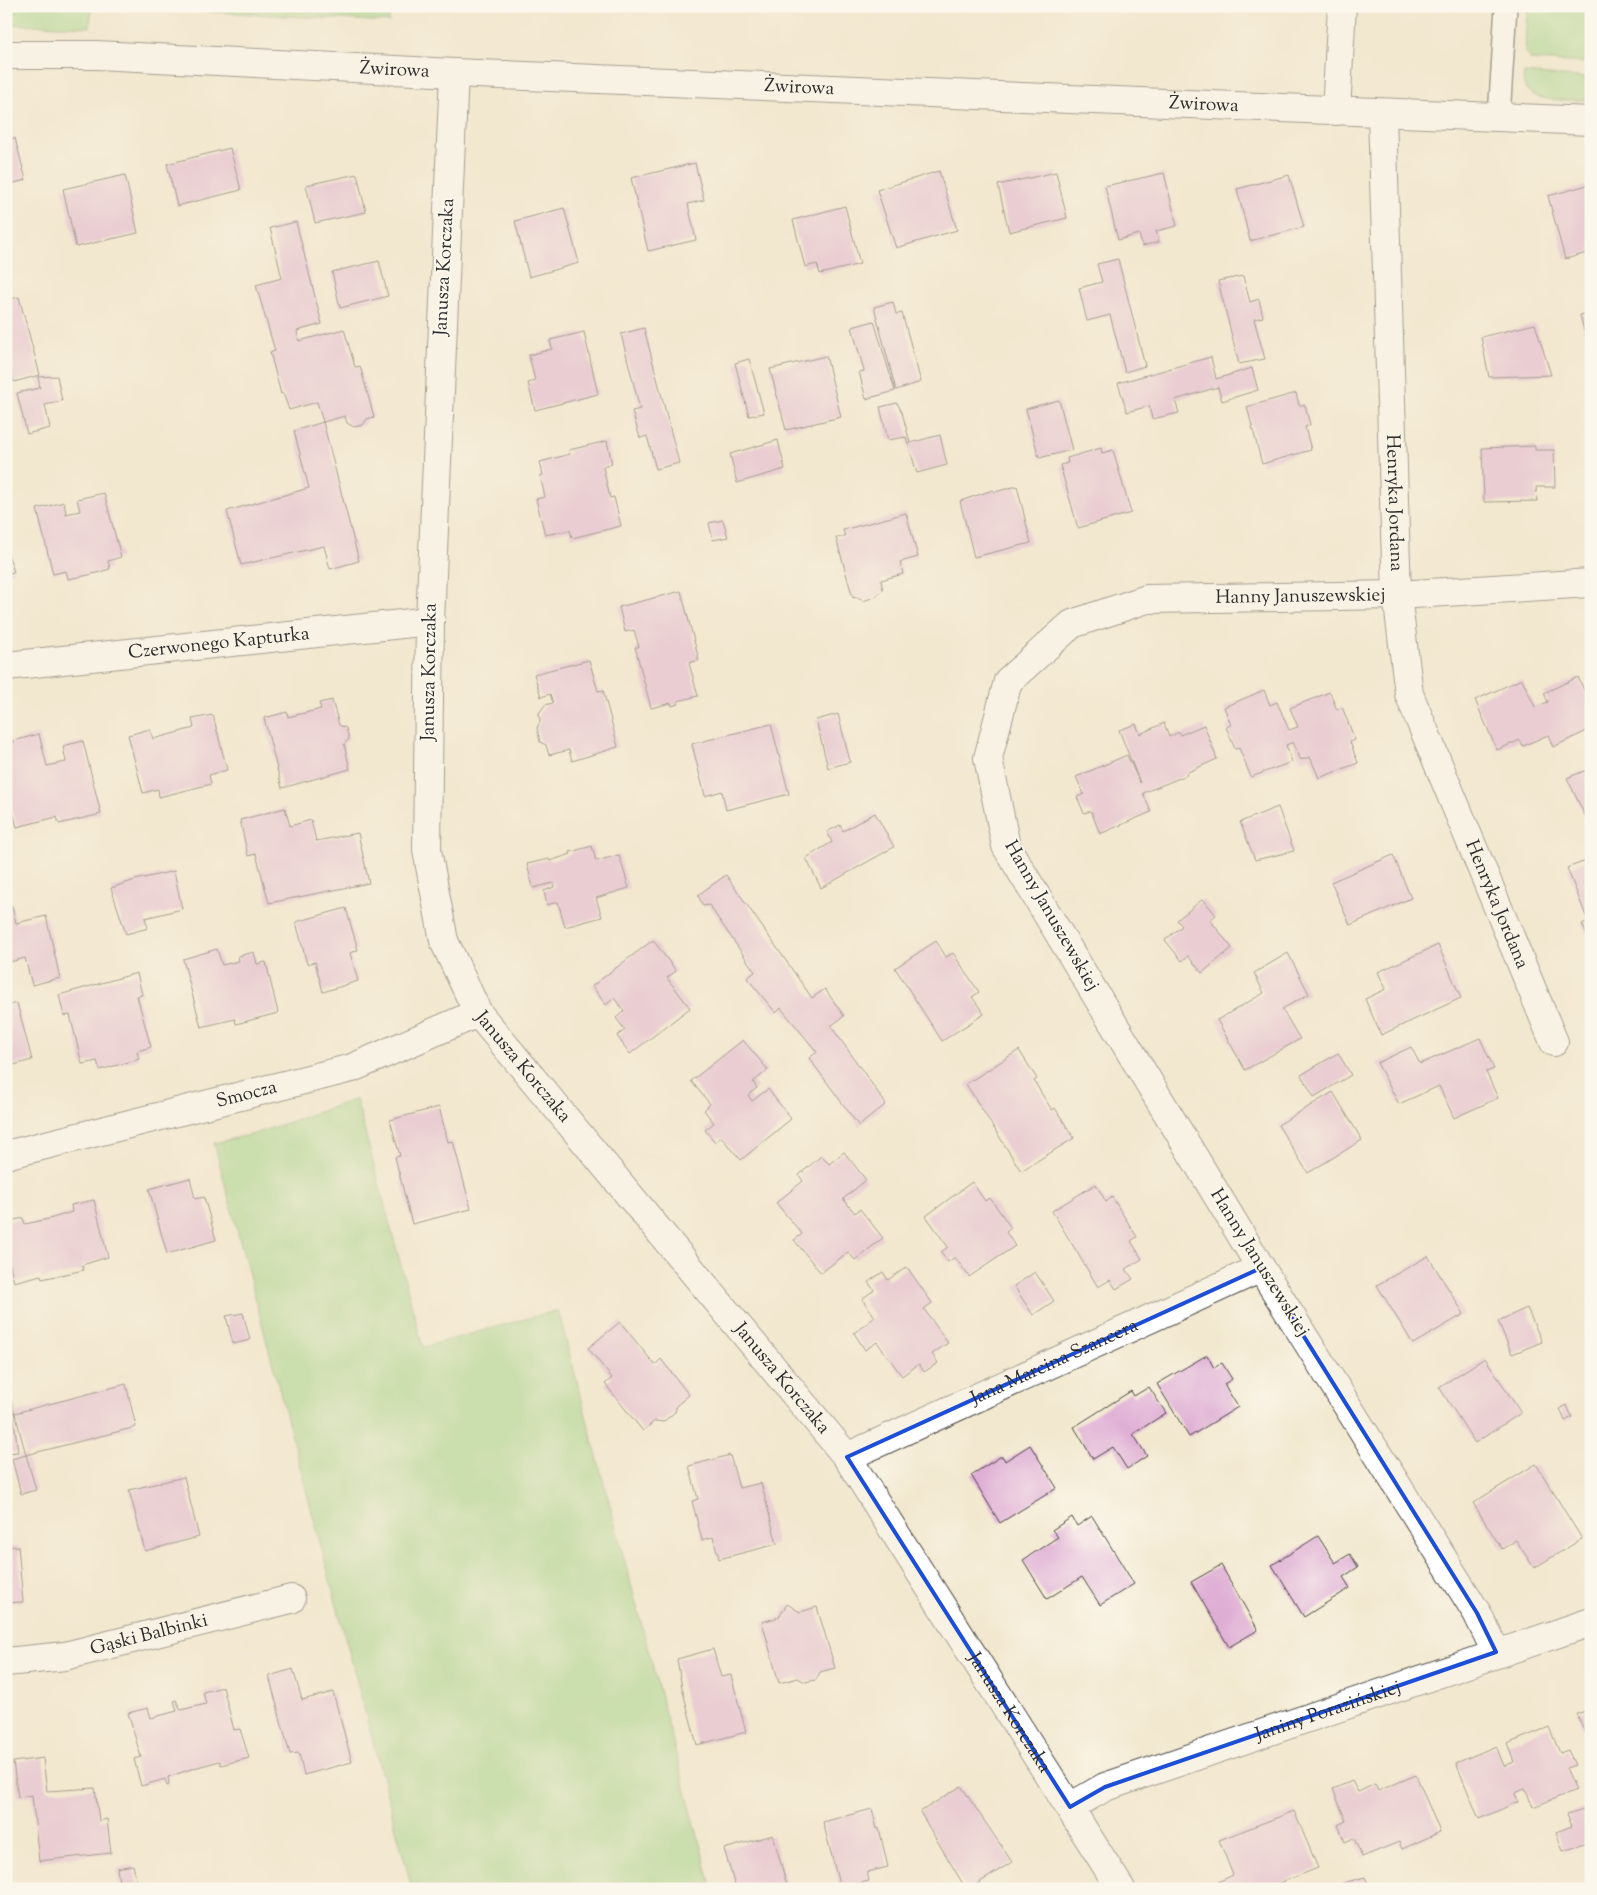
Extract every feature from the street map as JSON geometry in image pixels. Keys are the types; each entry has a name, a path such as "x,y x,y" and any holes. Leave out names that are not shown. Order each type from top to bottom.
{"street":[{"path":"1336,111 1342,6"},
{"name":"Żwirowa","path":"6,54 96,55 454,73 1591,121"},
{"name":"Janusza Korczaka","path":"454,73 430,621 428,850 444,941 478,1013 847,1457 1121,1889"},
{"name":"Henryka Jordana","path":"1382,113 1397,595 1409,694 1554,1042"},
{"name":"Hanny Januszewskiej","path":"1496,1652 1477,1613 1261,1268 1006,846 988,758 1008,681 1072,624 1147,599 1397,595 1591,583"},
{"name":"Czerwonego Kapturka","path":"6,666 430,621"},
{"name":"Smocza","path":"6,1155 352,1068 478,1013"},
{"name":"Jana Marcina Szancera","path":"847,1457 1261,1268"},
{"name":"Gąski Balbinki","path":"6,1662 65,1656 291,1599"},
{"name":"Janiny Porazińskiej","path":"1070,1806 1105,1787 1496,1652 1591,1622"}],"lane":[{"path":"1499,117 1506,6"}],"highlighted area":[{"path":"1261,1268 1477,1613 1496,1652 1105,1787 1070,1807 847,1457"}],"green space":[{"path":"6,6 92,6 90,27 6,24"},
{"path":"110,6 390,6 389,22"},
{"path":"1527,6 1591,6 1591,63 1531,60 1525,52"},
{"path":"1524,73 1591,78 1591,100 1558,100 1536,96 1528,91 1524,84"},
{"path":"356,1099 423,1347 558,1310 712,1889 412,1889 214,1143 254,1134"}],"building":[{"path":"15,138 26,180 6,185 6,140"},
{"path":"230,148 241,190 177,206 167,164"},
{"path":"695,163 704,200 688,204 696,240 648,251 631,178"},
{"path":"939,171 957,230 896,248 877,190"},
{"path":"1056,172 1067,218 1009,232 998,185"},
{"path":"1164,173 1177,226 1156,231 1159,242 1142,246 1139,234 1118,240 1105,186"},
{"path":"357,174 366,212 315,223 306,185"},
{"path":"125,175 138,233 76,247 63,189"},
{"path":"1289,175 1304,227 1250,241 1237,189"},
{"path":"1591,184 1591,252 1565,259 1548,196"},
{"path":"845,206 860,264 820,274 817,264 805,267 793,220"},
{"path":"564,208 579,263 529,277 515,221"},
{"path":"296,222 322,324 297,331 299,341 344,329 355,367 360,366 374,417 367,419 363,425 354,427 347,423 345,416 323,422 317,402 289,410 283,393 281,394 270,352 275,351 256,285 282,278 270,228"},
{"path":"1118,259 1145,366 1125,372 1110,315 1087,321 1079,288 1102,282 1097,264"},
{"path":"379,261 388,296 340,308 332,272"},
{"path":"1243,276 1250,302 1259,299 1263,317 1254,319 1265,359 1239,364 1218,281"},
{"path":"19,297 40,375 14,382 6,353 6,300"},
{"path":"893,302 896,314 902,313 921,382 896,390 874,307"},
{"path":"1591,312 1591,353 1590,353 1580,315"},
{"path":"874,321 895,391 866,399 859,372 864,371 852,327"},
{"path":"1535,324 1551,375 1489,377 1481,337"},
{"path":"644,328 679,463 656,469 647,436 640,438 632,411 640,409 621,334"},
{"path":"584,332 598,394 535,410 528,383 535,381 529,355 552,349 550,340"},
{"path":"826,356 841,417 786,430 770,369"},
{"path":"1211,357 1216,379 1252,368 1258,390 1222,401 1218,387 1175,400 1179,413 1152,419 1149,406 1127,412 1118,383"},
{"path":"749,359 764,413 749,416 735,363"},
{"path":"57,376 62,401 45,405 50,428 27,434 17,393 40,388 38,377"},
{"path":"1296,393 1299,405 1305,405 1310,425 1305,427 1311,450 1262,464 1247,407"},
{"path":"1059,400 1072,450 1039,458 1026,409"},
{"path":"897,403 902,412 910,443 940,435 947,465 917,473 906,437 888,440 880,407"},
{"path":"323,422 359,561 330,569 324,546 241,565 227,511 309,488 294,431"},
{"path":"778,440 785,469 737,483 730,454"},
{"path":"607,441 612,464 603,467 610,498 614,497 621,526 572,538 570,530 545,535 536,499 545,497 540,476 543,475 540,462 570,454 569,450"},
{"path":"1535,446 1535,450 1554,450 1555,487 1536,487 1537,501 1484,502 1482,448"},
{"path":"1101,448 1102,453 1113,450 1131,513 1078,528 1060,465 1068,463 1067,458"},
{"path":"1017,486 1031,543 974,557 960,501 993,490 995,492"},
{"path":"104,493 121,557 108,561 110,569 89,575 68,579 66,571 53,574 37,509 64,502 66,514 80,511 77,499"},
{"path":"906,513 918,557 900,562 903,574 881,580 883,590 875,597 863,601 856,597 853,598 836,538 845,536 843,530"},
{"path":"723,520 728,537 713,540 709,523"},
{"path":"6,548 14,572 6,574"},
{"path":"681,591 699,660 689,663 698,696 678,701 678,704 672,706 671,703 651,708 635,647 639,647 634,630 625,632 619,607"},
{"path":"589,660 598,691 603,690 618,747 572,761 569,750 549,755 546,745 540,742 537,728 540,722 539,713 545,705 553,703 550,694 541,697 534,674"},
{"path":"1578,677 1590,703 1586,704 1591,715 1591,729 1553,747 1548,735 1523,746 1520,740 1497,750 1475,700 1522,679 1535,707 1548,702 1544,693"},
{"path":"1264,690 1270,705 1277,702 1289,730 1298,727 1290,708 1330,692 1337,710 1342,707 1355,740 1350,742 1358,763 1319,778 1310,757 1301,760 1293,742 1286,745 1292,762 1251,777 1239,748 1235,749 1226,727 1231,725 1224,707"},
{"path":"332,700 339,725 346,728 349,739 344,744 350,769 282,788 264,718 287,712 288,717 321,709 319,703"},
{"path":"838,714 850,762 828,768 816,720"},
{"path":"213,715 227,770 209,775 211,784 159,797 158,789 143,793 128,735 150,729 153,739 194,728 192,719"},
{"path":"1164,723 1169,737 1179,732 1180,735 1204,725 1217,759 1186,773 1187,775 1143,793 1151,812 1100,834 1091,811 1084,813 1077,797 1084,794 1076,777 1127,755 1140,783 1119,730 1136,724 1140,734"},
{"path":"771,724 789,794 726,810 722,791 705,796 692,744"},
{"path":"39,734 47,766 66,762 63,746 83,741 101,814 59,824 57,817 17,827 6,788 6,743"},
{"path":"1591,768 1591,821 1588,822 1567,778"},
{"path":"1278,807 1294,851 1255,860 1240,822"},
{"path":"285,808 290,826 311,820 316,841 358,833 369,883 269,903 256,854 248,856 240,820"},
{"path":"875,813 894,847 821,888 806,858 832,842 827,832 840,825 843,831"},
{"path":"592,846 596,861 619,855 629,888 596,898 602,917 565,927 558,902 547,905 544,891 554,887 553,883 533,888 527,864 549,859 550,861 571,854 570,852"},
{"path":"1393,855 1411,898 1350,925 1331,882"},
{"path":"1591,859 1591,939 1589,940 1582,924 1588,921 1567,868"},
{"path":"174,871 182,909 145,918 148,928 126,934 111,888"},
{"path":"726,875 812,998 825,989 844,1016 831,1026 886,1104 859,1126 809,1058 817,1052 781,1008 776,1013 747,978 755,972 709,905 703,906 698,895"},
{"path":"1203,899 1216,915 1210,920 1232,948 1202,973 1188,956 1182,961 1165,940 1182,926 1177,920"},
{"path":"12,906 16,923 46,916 60,978 32,985 25,958 6,963 6,908"},
{"path":"346,908 358,950 350,953 358,981 323,992 315,962 307,964 296,922"},
{"path":"653,940 676,971 667,978 690,1008 630,1054 617,1036 625,1030 616,1018 624,1011 614,998 606,1005 592,986"},
{"path":"936,941 946,957 953,953 979,992 972,997 984,1014 942,1041 895,968"},
{"path":"1438,945 1461,998 1381,1035 1365,999 1386,989 1378,972"},
{"path":"217,949 222,965 239,961 238,956 254,952 257,964 266,962 278,1013 236,1024 235,1019 201,1027 183,959"},
{"path":"1288,953 1309,994 1282,1009 1300,1039 1245,1070 1217,1020 1264,993 1254,973"},
{"path":"137,973 142,995 137,996 151,1047 137,1051 139,1059 100,1070 97,1061 82,1064 70,1015 64,1016 59,995"},
{"path":"17,1003 32,1060 6,1067 6,1006"},
{"path":"1480,1038 1494,1069 1486,1072 1498,1098 1454,1118 1439,1086 1399,1104 1377,1063 1411,1047 1420,1064"},
{"path":"743,1040 768,1070 753,1082 757,1088 748,1095 752,1101 768,1089 791,1119 741,1160 721,1137 715,1142 705,1130 714,1123 704,1110 710,1104 691,1081"},
{"path":"1019,1050 1037,1079 1034,1081 1043,1096 1052,1110 1055,1108 1074,1138 1021,1171 966,1084"},
{"path":"1338,1053 1351,1075 1314,1097 1301,1075"},
{"path":"1333,1092 1362,1140 1308,1173 1278,1125"},
{"path":"439,1107 448,1142 453,1141 471,1209 412,1224 395,1157 400,1156 390,1120"},
{"path":"844,1152 866,1180 843,1199 855,1213 860,1209 883,1238 855,1260 848,1252 821,1273 794,1240 802,1234 776,1203 803,1181 799,1175 821,1156 829,1164"},
{"path":"190,1178 195,1199 204,1197 216,1240 167,1254 149,1189"},
{"path":"972,1182 985,1201 990,1198 1011,1228 1006,1232 1015,1246 969,1277 955,1257 948,1262 941,1252 948,1247 926,1216"},
{"path":"1096,1184 1106,1202 1112,1197 1137,1237 1131,1241 1142,1259 1126,1269 1133,1279 1116,1289 1110,1280 1098,1287 1052,1211"},
{"path":"94,1200 108,1257 82,1265 84,1270 42,1279 41,1275 14,1282 6,1248 6,1222 23,1218 25,1224 49,1219 72,1212 71,1205"},
{"path":"1428,1256 1464,1314 1413,1344 1377,1285"},
{"path":"907,1267 932,1303 924,1309 948,1343 932,1354 938,1363 924,1372 919,1364 902,1376 877,1342 865,1350 854,1333 875,1317 862,1299 874,1290 868,1282 883,1272 888,1280"},
{"path":"1035,1272 1054,1301 1033,1315 1014,1286"},
{"path":"1527,1308 1542,1342 1512,1354 1498,1321"},
{"path":"243,1313 250,1340 233,1344 226,1316"},
{"path":"620,1322 655,1365 661,1359 689,1395 677,1405 675,1412 663,1422 655,1421 643,1431 605,1384 612,1378 588,1348"},
{"path":"1207,1355 1214,1368 1222,1363 1232,1379 1224,1384 1238,1407 1189,1437 1157,1384"},
{"path":"1485,1358 1521,1413 1475,1443 1439,1387"},
{"path":"6,1382 15,1413 13,1413 18,1452 6,1453"},
{"path":"126,1384 136,1427 26,1455 15,1413"},
{"path":"1149,1387 1166,1413 1133,1434 1147,1456 1127,1469 1113,1447 1093,1459 1074,1427 1131,1391 1134,1396"},
{"path":"1567,1405 1572,1417 1565,1421 1560,1409"},
{"path":"1030,1445 1057,1488 1000,1523 971,1475 1000,1457 1003,1457 1005,1461"},
{"path":"26,1455 36,1490 21,1494 12,1459"},
{"path":"730,1455 739,1488 761,1483 777,1544 719,1559 713,1537 702,1540 692,1501 698,1499 689,1466"},
{"path":"1536,1464 1582,1539 1534,1568 1516,1540 1502,1549 1473,1503"},
{"path":"184,1477 199,1537 145,1551 129,1490"},
{"path":"1092,1516 1134,1584 1100,1605 1082,1577 1047,1599 1023,1560 1058,1537 1052,1530 1072,1517 1077,1526"},
{"path":"1318,1536 1335,1563 1350,1554 1358,1567 1343,1577 1350,1588 1304,1617 1272,1565"},
{"path":"18,1546 23,1602 6,1603 6,1547"},
{"path":"1221,1565 1258,1630 1229,1647 1191,1582"},
{"path":"787,1604 800,1612 817,1607 835,1668 820,1672 816,1680 805,1682 798,1678 779,1683 762,1622 779,1617"},
{"path":"713,1649 721,1677 731,1675 746,1732 697,1745 682,1688 677,1659"},
{"path":"293,1669 302,1700 333,1692 352,1762 304,1775 299,1753 290,1754 269,1676"},
{"path":"223,1687 234,1730 240,1729 249,1758 221,1765 220,1761 194,1768 168,1777 169,1785 167,1786 165,1779 141,1786 134,1759 141,1757 128,1713 148,1708 151,1718 177,1711 174,1701 176,1700 181,1710 206,1704 203,1692"},
{"path":"1591,1709 1591,1746 1577,1714"},
{"path":"1549,1727 1560,1753 1568,1750 1575,1765 1566,1768 1576,1790 1533,1807 1525,1789 1515,1793 1518,1802 1479,1819 1456,1763 1496,1746 1504,1766 1514,1762 1507,1744"},
{"path":"43,1758 47,1791 95,1788 99,1821 107,1819 111,1853 39,1861 32,1795 18,1797 13,1762"},
{"path":"1416,1775 1440,1832 1402,1849 1399,1842 1362,1857 1354,1838 1345,1842 1338,1825 1346,1821 1333,1789 1352,1781 1358,1792 1375,1784 1378,1791"},
{"path":"961,1786 1012,1862 969,1889 966,1889 920,1812"},
{"path":"1591,1792 1591,1842 1563,1851 1556,1832 1572,1826 1567,1814 1590,1807 1585,1793"},
{"path":"872,1809 877,1829 879,1828 888,1867 867,1872 869,1881 840,1888 823,1822"},
{"path":"1294,1811 1318,1868 1265,1889 1211,1889 1209,1886 1233,1875 1219,1840"},
{"path":"773,1835 787,1886 782,1887 783,1889 736,1889 724,1849"},
{"path":"133,1865 138,1889 120,1889 117,1868"},
{"path":"1365,1877 1370,1889 1330,1889 1347,1882"}]}
